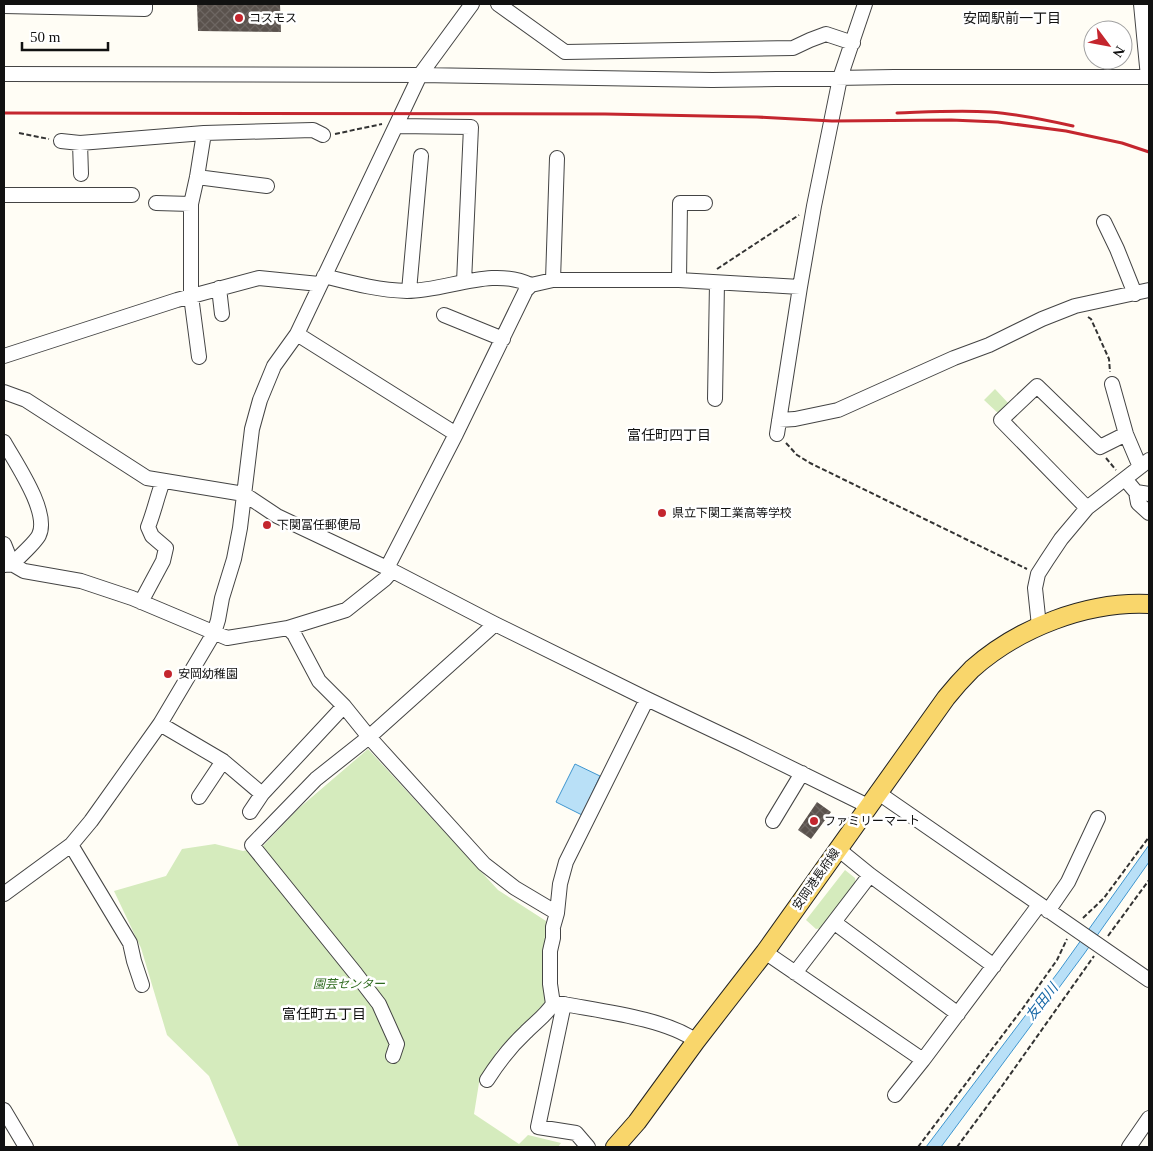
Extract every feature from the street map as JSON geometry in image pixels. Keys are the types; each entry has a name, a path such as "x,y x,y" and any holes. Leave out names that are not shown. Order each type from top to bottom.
{"main road":[{"name":"安岡港長府線","path":"615,1147 637,1122 696,1041 765,952 872,799 946,698 972,669 1006,644 1039,626 1091,609 1140,603 1149,604"}],"street":[{"path":"4,6 145,10 145,4"},
{"path":"4,894 71,845 114,790 160,724 214,633 234,559 252,429 260,400 274,366 297,334 420,75 472,4"},
{"path":"498,4 565,52 793,48 826,34 853,42"},
{"path":"778,427 814,206 840,78 865,4"},
{"path":"4,74 420,75 712,80 1149,76 1141,4"},
{"path":"397,126 471,127 464,282"},
{"path":"61,141 80,143 204,133 313,130 323,135"},
{"path":"199,357 191,296 191,204 204,133"},
{"path":"80,143 81,174"},
{"path":"409,291 421,156"},
{"path":"553,280 560,195 557,158"},
{"path":"197,177 267,186"},
{"path":"4,195 85,200 125,198"},
{"path":"156,203 191,204"},
{"path":"679,280 680,203 705,203"},
{"path":"1104,222 1135,294"},
{"path":"4,356 191,296 259,278 322,280 373,289 409,291 490,277 519,280 531,285"},
{"path":"8,564 24,571 81,581 141,602 227,638 288,628 346,610 385,579 526,290 531,285 553,280 679,280 717,284 800,287"},
{"path":"715,399 717,284"},
{"path":"219,288 222,314"},
{"path":"778,427 796,419 838,410 1075,306 1149,290"},
{"path":"444,315 503,339"},
{"path":"297,334 456,434"},
{"path":"1039,626 1035,588 1038,574 1061,539 1087,508 1145,463 1126,434 1112,384"},
{"path":"1087,508 1001,420 1037,386 1100,447 1126,434"},
{"path":"4,392 26,400 147,478 244,494 277,516 390,569 495,624 647,699 802,773 872,799 1044,908 1149,980"},
{"path":"4,442 36,501 41,521 39,535 8,564"},
{"path":"1124,479 1142,493 1138,503 1149,513"},
{"path":"141,602 163,561 166,548 152,536 148,527 154,512 154,505 164,481"},
{"path":"4,544 8,564"},
{"path":"393,1056 396,1044 379,1004 252,846 316,779 369,737 495,624"},
{"path":"288,628 294,634 319,681 344,706 369,737 484,864 515,888 557,912"},
{"path":"588,1147 576,1133 538,1128 559,1004 550,984 550,951 553,927 557,912 560,884 566,862 647,699"},
{"path":"250,812 262,794 344,706"},
{"path":"160,724 223,761 262,794"},
{"path":"199,797 223,761"},
{"path":"773,821 802,773"},
{"path":"895,1095 994,966 1068,882 1098,818"},
{"path":"71,845 130,943 142,985"},
{"path":"838,849 870,875 994,966"},
{"path":"795,973 870,875"},
{"path":"835,923 958,1014"},
{"path":"765,952 923,1060"},
{"path":"487,1080 499,1060 523,1035 559,1004 652,1022 690,1036 696,1041"},
{"path":"4,1110 26,1147"},
{"path":"1129,1147 1149,1118"}],"path":[{"path":"323,135 350,132 382,124 397,126"},
{"path":"19,133 61,141"},
{"path":"696,282 814,206"},
{"path":"1075,306 1091,319 1109,359 1112,384"},
{"path":"778,427 797,455 810,463 1038,574"},
{"path":"1100,447 1100,452 1124,479"},
{"path":"918,1147 1057,960 1072,928 1104,898 1149,837"},
{"path":"957,1147 1008,1079 1149,880"}],"green space":[{"path":"995,389 1010,405 1000,415 984,400"},
{"name":"園芸センター","path":"368,749 498,890 546,921 545,1003 497,1051 479,1083 474,1114 519,1144 528,1135 561,1143 558,1147 239,1147 209,1076 167,1035 141,948 114,891 166,876 182,849 215,844 243,851 263,846 298,809"},
{"path":"845,870 855,878 856,885 822,928 816,929 806,920"}],"water":[{"path":"575,764 600,776 582,815 556,802"},
{"name":"友田川","path":"1149,845 1149,862 1084,954 941,1147 926,1147 1059,971"}],"building":[{"name":"コスモス","path":"197,4 280,4 281,32 198,31"},
{"name":"ファミリーマート","path":"817,802 831,812 811,839 798,830"}],"railway":[{"path":"897,113 990,112 1042,119 1073,126"},
{"path":"4,113 605,114 757,117 832,121 951,120 998,122 1066,131 1122,143 1149,152"}],"place":[{"name":"コスモス","path":"239,18"},
{"name":"県立下関工業高等学校","path":"662,513"},
{"name":"下関冨任郵便局","path":"267,525"},
{"name":"安岡幼稚園","path":"168,674"},
{"name":"ファミリーマート","path":"814,821"}],"district":[{"name":"安岡駅前一丁目","path":"1012,18"},
{"name":"富任町四丁目","path":"669,435"},
{"name":"富任町五丁目","path":"324,1014"}]}
